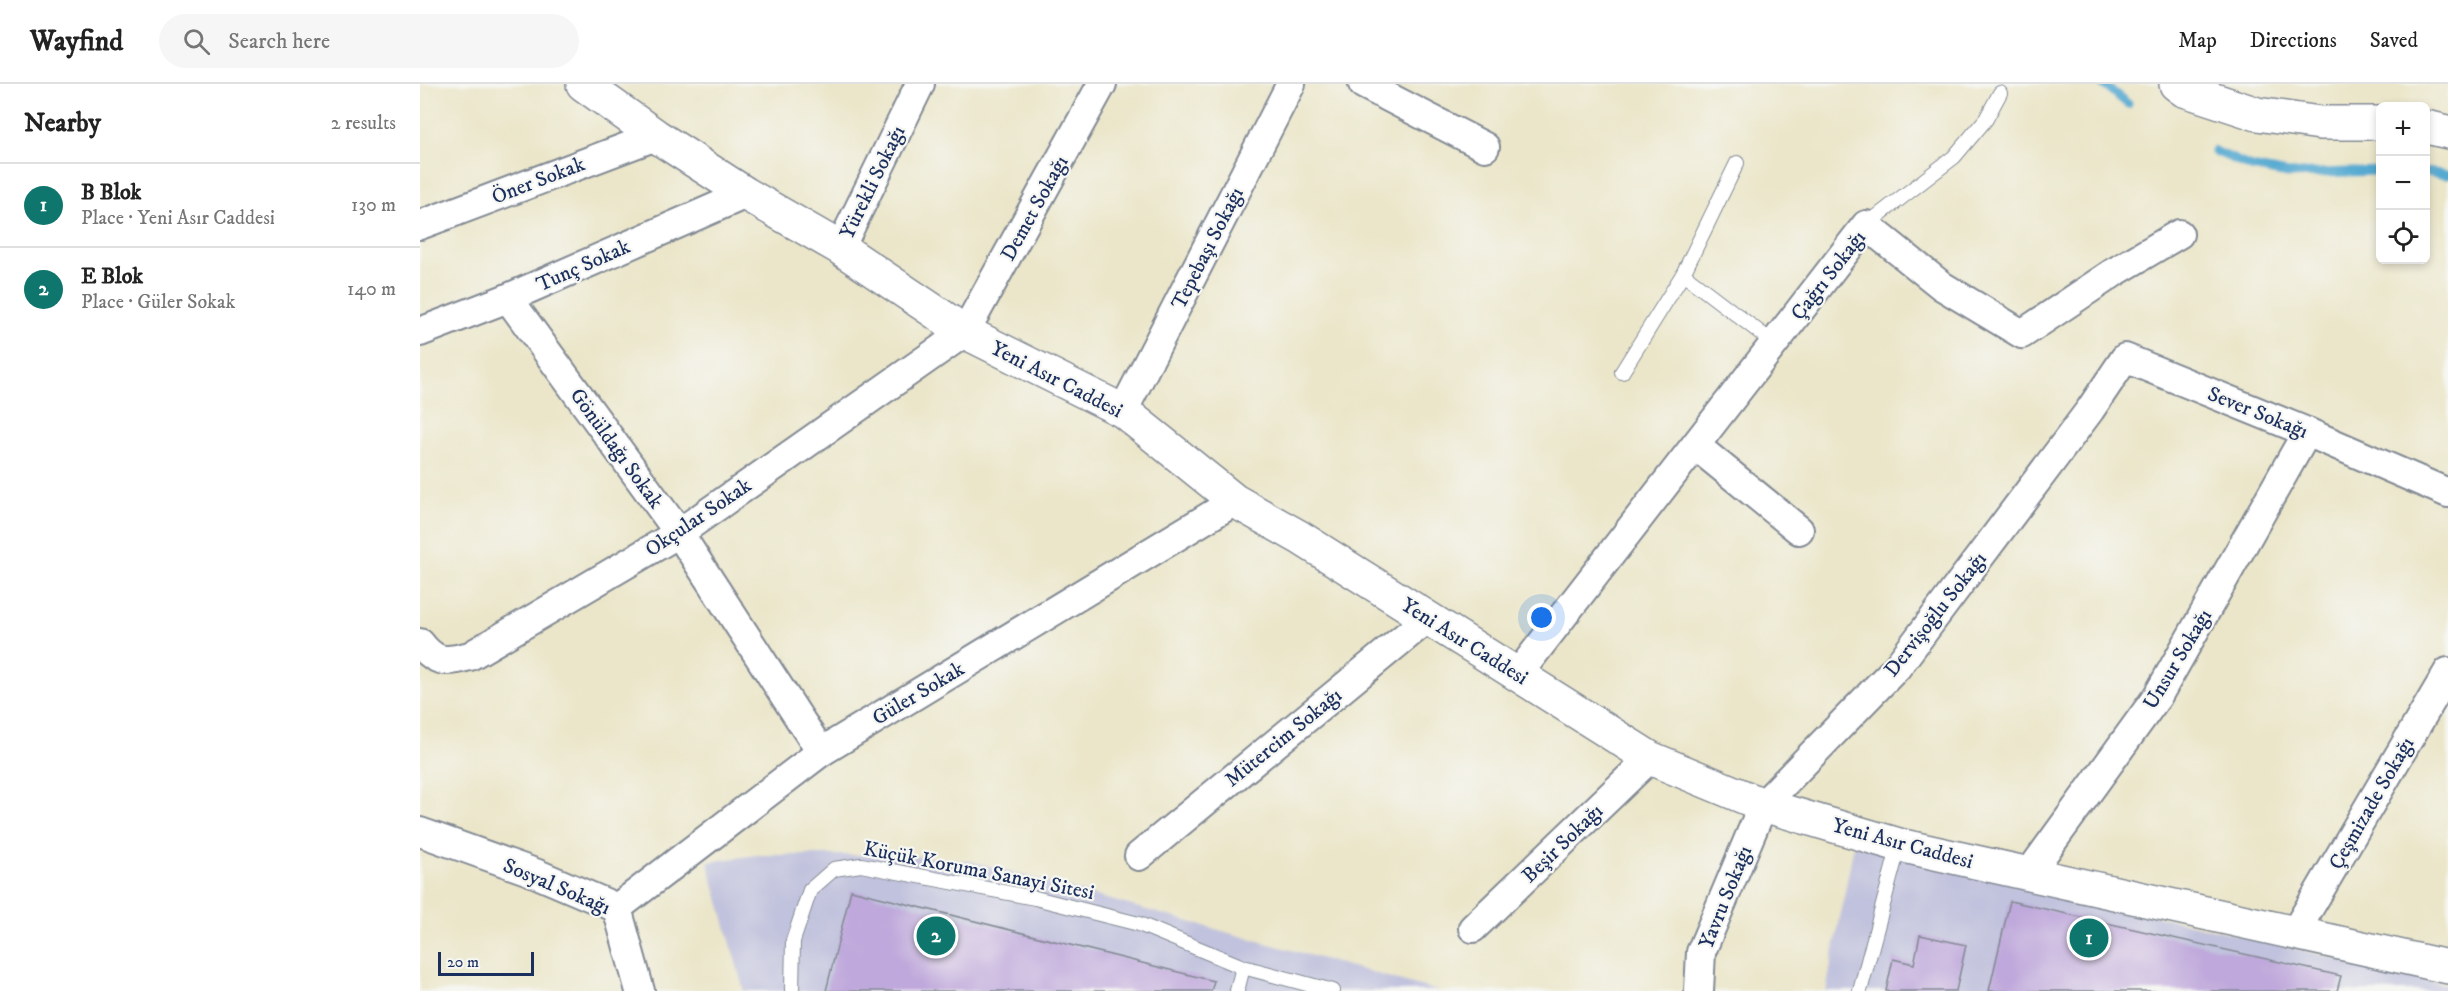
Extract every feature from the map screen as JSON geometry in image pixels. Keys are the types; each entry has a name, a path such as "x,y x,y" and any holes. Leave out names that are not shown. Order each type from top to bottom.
{"street":[{"name":"Yeni Asır Caddesi","path":"583,84 656,136 746,194 840,248 965,332 1124,411 1235,501 1299,537 1650,758 1763,805 1899,845 2448,967"},
{"name":"Yürekli Sokağı","path":"840,248 920,84"},
{"name":"Demet Sokağı","path":"965,332 1102,84"},
{"name":"Tepebaşı Sokağı","path":"1124,411 1291,84"},
{"path":"1363,84 1485,147"},
{"path":"2176,84 2184,90 2257,114 2320,123 2376,123"},
{"path":"2430,128 2448,132"},
{"name":"Öner Sokak","path":"420,225 656,136"},
{"name":"Tunç Sokak","path":"420,332 508,298 746,194"},
{"name":"Çağrı Sokağı","path":"1518,674 1866,225 1942,286 2022,334 2114,273 2179,234"},
{"name":"Gönüldağı Sokak","path":"508,298 678,533 821,752"},
{"name":"Okçular Sokak","path":"420,643 438,660 450,661 470,656 678,533 965,332"},
{"name":"Sever Sokağı","path":"2090,410 2125,358 2307,432 2448,493"},
{"name":"Dervişoğlu Sokağı","path":"1763,805 1897,667 2090,410"},
{"name":"Unsur Sokağı","path":"2028,875 2157,697 2307,432"},
{"path":"1696,446 1799,530"},
{"name":"Güler Sokak","path":"617,908 821,752 1235,501"},
{"name":"Mütercim Sokağı","path":"1138,856 1428,618"},
{"name":"Çeşmizade Sokağı","path":"2294,934 2448,672"},
{"name":"Beşir Sokağı","path":"1473,928 1650,758"},
{"name":"Yavru Sokağı","path":"1699,991 1701,952 1763,805"},
{"name":"Sosyal Sokağı","path":"420,832 535,873 617,908 640,991"}],"lane":[{"path":"1866,225 1954,157 1986,119 2000,93"},
{"path":"1622,372 1683,274 1737,163"},
{"path":"1683,274 1775,344"},
{"path":"1860,991 1899,845"},
{"name":"Küçük Koruma Sanayi Sitesi","path":"792,991 793,940 810,890 834,869 861,865 1035,898 1139,924 1243,967 1333,991"},
{"path":"1237,991 1243,967"}],"shaded area":[{"path":"1854,844 2448,985 2448,991 1826,991"},
{"path":"757,855 903,855 974,862 1438,991 744,991 708,862"}],"building":[{"path":"851,890 1214,981 1211,991 826,991"},
{"path":"2010,901 2341,976 2337,991 1989,991"},
{"path":"1920,935 1966,945 1956,991 1886,991 1893,959 1914,964"}],"waterway":[{"path":"2103,84 2128,104"},
{"path":"2215,151 2251,167 2288,174 2376,171"},
{"path":"2430,173 2448,175"}],"place":[{"name":"E Blok","path":"936,936"},
{"name":"B Blok","path":"2089,938"}]}
